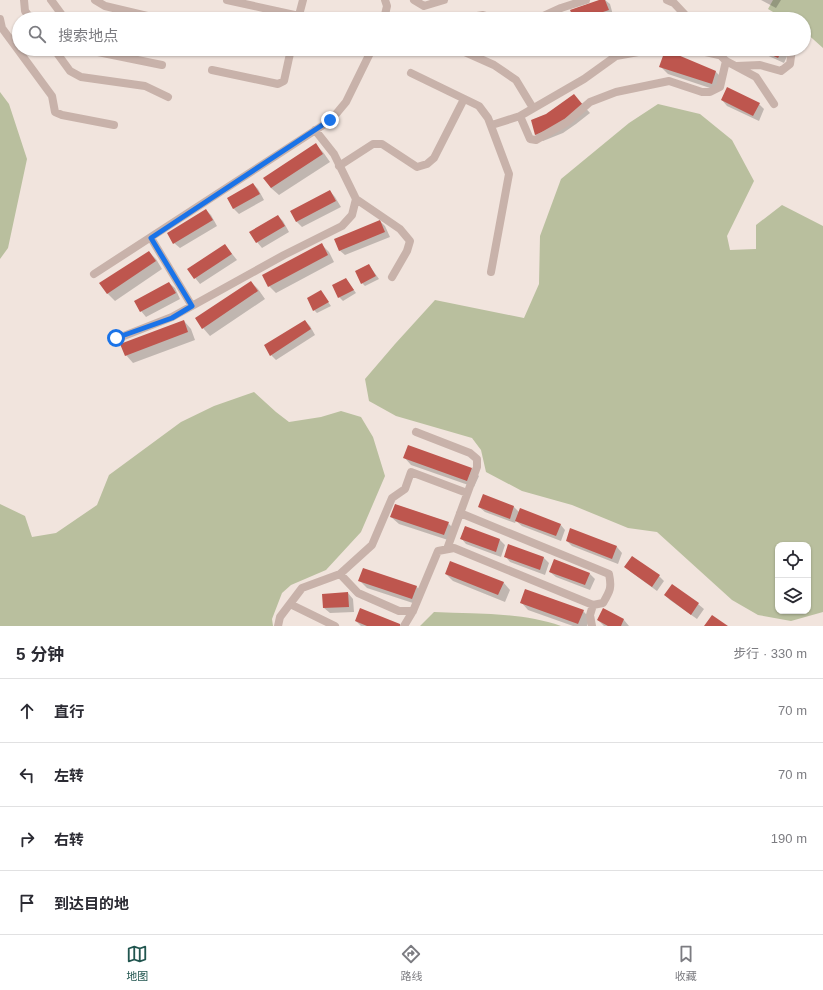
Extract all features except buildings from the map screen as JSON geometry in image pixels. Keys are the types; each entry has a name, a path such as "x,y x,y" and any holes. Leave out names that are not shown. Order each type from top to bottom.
{"street":[{"path":"24,0 26,12"},
{"path":"51,0 60,12"},
{"path":"95,0 105,6 130,12"},
{"path":"227,0 244,2 278,12"},
{"path":"300,12 303,0"},
{"path":"385,0 387,6 386,12"},
{"path":"414,0 424,6 444,0"},
{"path":"552,12 586,0"},
{"path":"667,0 674,3 682,12"},
{"path":"0,19 2,28 12,42"},
{"path":"23,56 52,96 55,112 62,116 114,125"},
{"path":"59,56 70,71 81,77 145,86 168,97"},
{"path":"118,56 162,65"},
{"path":"212,70 278,84 284,81 289,56"},
{"path":"94,274 330,120 346,102 369,56"},
{"path":"474,56 494,65 516,80 533,108"},
{"path":"495,124 520,116 584,79 616,56"},
{"path":"721,56 726,61 756,77 774,104"},
{"path":"735,66 760,65 782,70 790,64 791,56"},
{"path":"520,116 530,139 536,140 567,122 590,102 616,92 668,81 702,92 710,92 720,87 726,61"},
{"path":"410,73 479,106 488,118 509,174 491,272"},
{"path":"339,166 374,144 382,144 417,167 427,164 434,158 464,99"},
{"path":"315,130 334,154 356,199 400,229 410,241 407,251 392,278"},
{"path":"116,338 172,318 284,255 342,226 352,215 356,199"},
{"path":"151,238 192,306"},
{"path":"416,432 470,453 476,459 477,466 447,549"},
{"path":"278,626 280,617 302,588 340,574 372,545 392,498 404,489 411,472 467,494"},
{"path":"404,626 413,611 438,551 447,549 454,548 593,605 603,603 609,593 611,585 609,574 460,513"},
{"path":"340,574 358,593 399,611 413,611"},
{"path":"290,604 331,625"},
{"path":"592,626 590,615 593,605"}],"green space":[{"path":"773,0 823,0 823,48 811,37 811,12 773,12 768,9"},
{"path":"0,92 9,104 27,159 8,248 0,259"},
{"path":"658,104 700,114 732,140 754,181 727,236 730,250 756,249 756,225 782,205 823,226 823,612 791,621 758,615 732,600 657,532 628,528 572,505 522,491 486,472 481,450 472,438 396,416 369,401 365,379 435,300 524,318 539,284 540,236 561,179 629,123"},
{"path":"254,392 289,422 321,417 341,411 361,417 373,437 385,476 361,532 326,570 291,585 282,593 272,619 273,626 0,626 0,504 25,516 32,537 56,533 97,505 109,475 181,422 214,406"},
{"path":"434,612 514,616 546,621 561,626 420,626"}],"route":[{"path":"116,338 172,318 192,306 151,238 330,120"}]}
